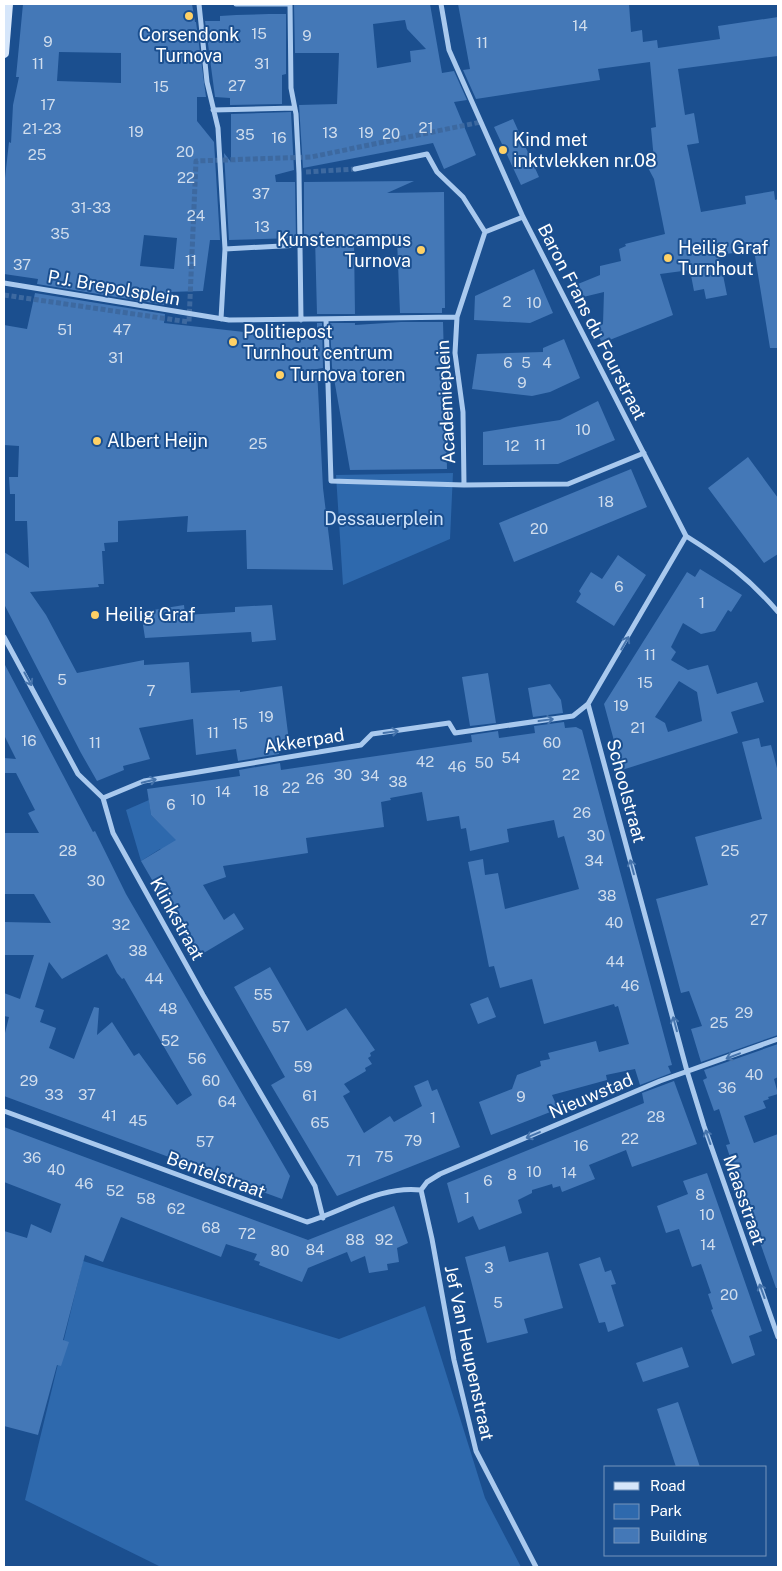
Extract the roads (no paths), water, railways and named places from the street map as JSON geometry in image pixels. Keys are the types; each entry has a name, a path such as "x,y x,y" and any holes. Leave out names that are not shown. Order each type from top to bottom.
{"street":[{"path":"4,53 8,4"},
{"path":"199,4 207,82 218,128 225,249 221,319"},
{"path":"236,4 290,4 292,88 299,173 301,320"},
{"name":"Baron Frans du Fourstraat","path":"442,4 450,50 522,216 686,536"},
{"path":"213,110 295,108"},
{"path":"355,169 427,154 437,172 463,197 486,232 522,216"},
{"path":"299,173 306,172"},
{"name":"Academieplein","path":"464,485 463,412 455,353 457,317 486,232"},
{"path":"225,249 300,245"},
{"name":"P.J. Brepolsplein","path":"4,283 221,319 314,320"},
{"name":"Academieplein","path":"314,320 457,317"},
{"path":"326,320 331,481 464,485 568,484 644,454"},
{"path":"588,704 686,536 716,555 754,584 778,612"},
{"path":"4,637 78,774 103,798"},
{"name":"Akkerpad","path":"103,798 144,781 361,745 372,734 449,723 455,733 573,716 588,704"},
{"name":"Schoolstraat","path":"588,704 687,1071"},
{"name":"Klinkstraat","path":"103,798 113,833 314,1186 323,1218"},
{"name":"Nieuwstad","path":"420,1190 427,1182 440,1174 687,1071 778,1039"},
{"name":"Maasstraat","path":"687,1071 704,1126 778,1337"},
{"name":"Bentelstraat","path":"4,1111 253,1204 307,1222 323,1218 384,1193 406,1188 420,1190"},
{"name":"Jef Van Heupenstraat","path":"420,1190 432,1239 454,1360 476,1451 536,1567"}],"tunnel":[{"path":"4,295 189,322 196,161 311,157 481,122"},
{"path":"306,172 355,169"}],"place":[{"name":"Corsendonk Turnova","path":"189,16"},
{"name":"Kind met inktvlekken nr.08","path":"503,150"},
{"name":"Kunstencampus Turnova","path":"421,250"},
{"name":"Heilig Graf Turnhout","path":"668,258"},
{"name":"Politiepost Turnhout centrum","path":"233,342"},
{"name":"Turnova toren","path":"280,375"},
{"name":"Albert Heijn","path":"97,441"},
{"name":"Heilig Graf","path":"95,615"}],"park label":[{"name":"Dessauerplein","path":"384,519"}]}
